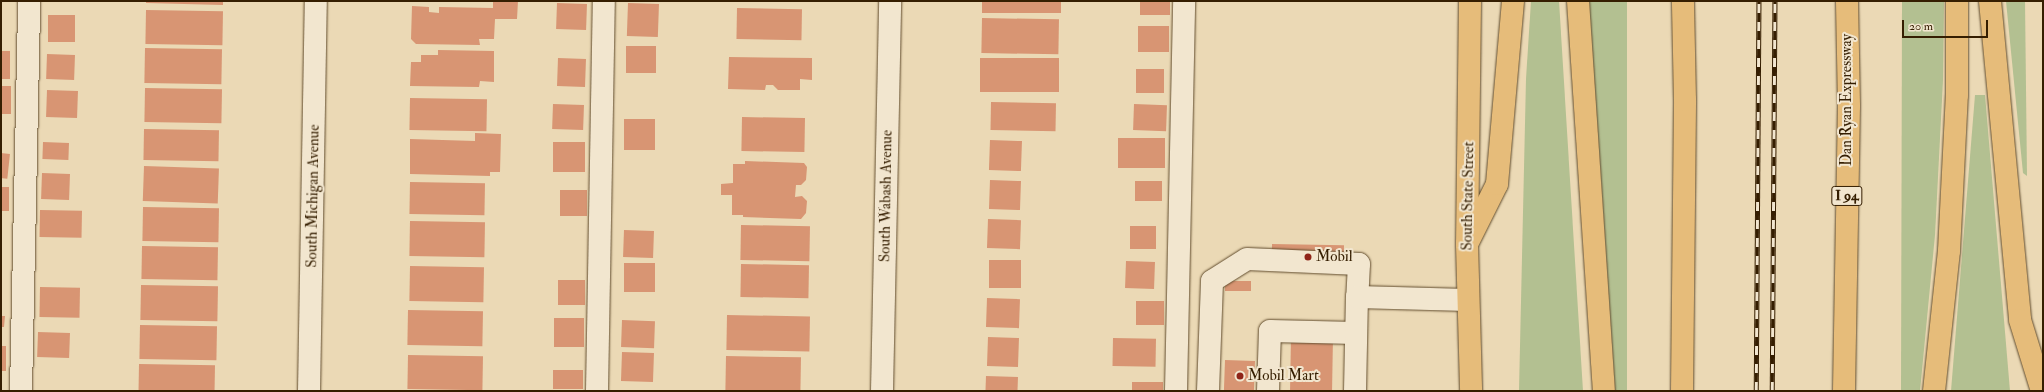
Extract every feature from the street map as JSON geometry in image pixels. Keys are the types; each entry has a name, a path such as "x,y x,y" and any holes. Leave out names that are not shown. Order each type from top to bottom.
{"main road":[{"name":"South State Street","path":"1470,1 1467,300 1471,391"},
{"path":"1467,244 1497,184 1513,1"},
{"path":"1578,1 1604,391"},
{"path":"1682,391 1685,100 1684,1"},
{"name":"Dan Ryan Expressway","path":"1844,391 1849,106 1847,1"},
{"path":"1934,391 1949,251 1957,95 1957,1"},
{"path":"1990,1 2020,320 2042,391"}],"street":[{"path":"21,391 29,1"},
{"name":"South Michigan Avenue","path":"309,391 316,1"},
{"path":"597,391 604,1"},
{"name":"South Wabash Avenue","path":"882,391 890,1"},
{"path":"1176,391 1184,1"},
{"path":"1208,391 1212,281 1247,259 1359,264 1355,391"},
{"path":"1357,297 1467,300"},
{"path":"1268,391 1270,331 1356,333"}],"green space":[{"path":"1531,1 1559,1 1583,391 1519,391 1526,79"},
{"path":"1589,1 1627,1 1627,391 1615,391"},
{"path":"1902,1 1944,1 1943,80 1935,235 1920,391 1901,391"},
{"path":"2006,1 2025,1 2027,176 2023,173"},
{"path":"1975,95 1985,95 2010,391 1951,391"}],"building":[{"path":"146,1 223,1 223,5 146,3"},
{"path":"493,1 518,1 517,19 495,19 494,39 479,39 480,45 416,44 411,39 412,6 429,7 429,12 439,13 439,7 493,8"},
{"path":"982,1 1061,1 1061,13 982,13"},
{"path":"1140,1 1170,1 1170,15 1140,15"},
{"path":"557,3 587,4 586,30 556,29"},
{"path":"628,3 659,4 658,37 627,36"},
{"path":"737,8 802,9 801,40 736,39"},
{"path":"146,10 223,11 222,45 145,44"},
{"path":"48,15 75,15 75,42 48,42"},
{"path":"982,18 1059,19 1058,54 981,53"},
{"path":"1138,26 1169,26 1169,52 1138,52"},
{"path":"626,46 656,46 656,73 626,73"},
{"path":"145,48 222,49 221,84 144,83"},
{"path":"438,50 494,51 494,82 480,81 479,87 410,86 411,62 421,62 421,55 438,55"},
{"path":"1,51 10,51 10,79 1,79"},
{"path":"47,54 75,55 74,80 46,79"},
{"path":"729,57 812,58 812,80 800,79 800,90 778,90 773,85 766,85 765,90 728,89"},
{"path":"558,58 586,59 585,87 557,86"},
{"path":"980,58 1059,58 1059,92 980,92"},
{"path":"1136,69 1164,69 1164,93 1136,93"},
{"path":"1,86 11,86 11,114 1,114"},
{"path":"145,88 222,89 221,123 144,122"},
{"path":"47,90 78,91 77,118 46,117"},
{"path":"410,98 487,99 486,131 409,130"},
{"path":"991,102 1056,103 1056,131 991,130"},
{"path":"553,104 584,105 583,130 552,129"},
{"path":"1134,104 1167,105 1166,131 1133,130"},
{"path":"742,117 805,118 804,152 741,151"},
{"path":"624,119 655,119 655,150 624,150"},
{"path":"144,129 219,130 218,161 143,160"},
{"path":"475,133 501,134 500,172 490,172 490,176 410,174 410,139 475,141"},
{"path":"1118,138 1165,138 1165,168 1118,168"},
{"path":"990,140 1022,141 1021,171 989,170"},
{"path":"43,142 69,143 68,160 42,159"},
{"path":"553,142 585,142 585,172 553,172"},
{"path":"1,153 10,154 7,179 1,178"},
{"path":"745,161 804,163 807,167 806,180 801,185 796,185 795,197 802,196 807,201 806,213 801,219 743,217 743,215 732,215 732,195 721,195 721,184 733,183 733,164 745,164"},
{"path":"144,166 219,169 218,204 143,201"},
{"path":"42,173 70,174 69,200 41,199"},
{"path":"990,180 1021,181 1020,210 989,209"},
{"path":"1135,181 1162,181 1162,201 1135,201"},
{"path":"410,182 485,183 484,215 409,214"},
{"path":"1,187 9,187 9,211 1,211"},
{"path":"560,190 587,190 587,216 560,216"},
{"path":"143,207 219,208 218,242 142,241"},
{"path":"40,210 82,211 82,238 40,237"},
{"path":"988,219 1021,220 1020,249 987,248"},
{"path":"410,221 485,222 484,257 409,256"},
{"path":"741,225 810,226 809,261 740,260"},
{"path":"1130,226 1156,226 1156,249 1130,249"},
{"path":"624,230 654,231 653,258 623,257"},
{"name":"Mobil","path":"1272,244 1344,245 1344,271 1272,270"},
{"path":"142,246 218,247 217,280 141,279"},
{"path":"989,260 1021,260 1021,288 989,288"},
{"path":"1126,261 1155,262 1154,289 1125,288"},
{"path":"624,263 655,263 655,292 624,292"},
{"path":"741,264 809,265 808,298 740,297"},
{"path":"410,266 484,267 483,302 409,301"},
{"path":"558,280 585,280 585,305 558,305"},
{"path":"1225,281 1251,281 1251,291 1225,291"},
{"path":"141,285 218,286 217,321 140,320"},
{"path":"40,287 80,288 79,318 39,317"},
{"path":"987,298 1020,299 1019,328 986,327"},
{"path":"1136,301 1164,301 1164,325 1136,325"},
{"path":"408,310 483,311 482,346 407,345"},
{"path":"727,315 810,316 809,351 726,350"},
{"path":"1,316 5,316 4,327 1,327"},
{"path":"554,318 584,318 584,347 554,347"},
{"path":"622,320 655,321 654,348 621,347"},
{"path":"140,325 217,326 216,360 139,359"},
{"path":"38,332 70,333 69,358 37,357"},
{"path":"1291,336 1333,337 1332,391 1290,391"},
{"path":"988,337 1019,338 1018,367 987,366"},
{"path":"1113,338 1156,339 1156,367 1113,366"},
{"path":"1,346 6,346 6,371 1,371"},
{"path":"622,352 654,353 653,382 621,381"},
{"path":"408,355 483,356 482,390 407,389"},
{"path":"726,356 801,357 800,391 725,391"},
{"name":"Mobil Mart","path":"1225,360 1255,361 1254,391 1224,391"},
{"path":"139,364 215,365 215,391 139,391"},
{"path":"553,370 583,370 583,389 553,389"},
{"path":"986,376 1018,377 1017,391 985,391"},
{"path":"1132,382 1163,382 1163,391 1132,391"}],"railway":[{"path":"1756,391 1759,1"},
{"path":"1772,391 1775,1"}],"place":[{"name":"Mobil","path":"1308,257"},
{"name":"Mobil Mart","path":"1240,376"}]}
